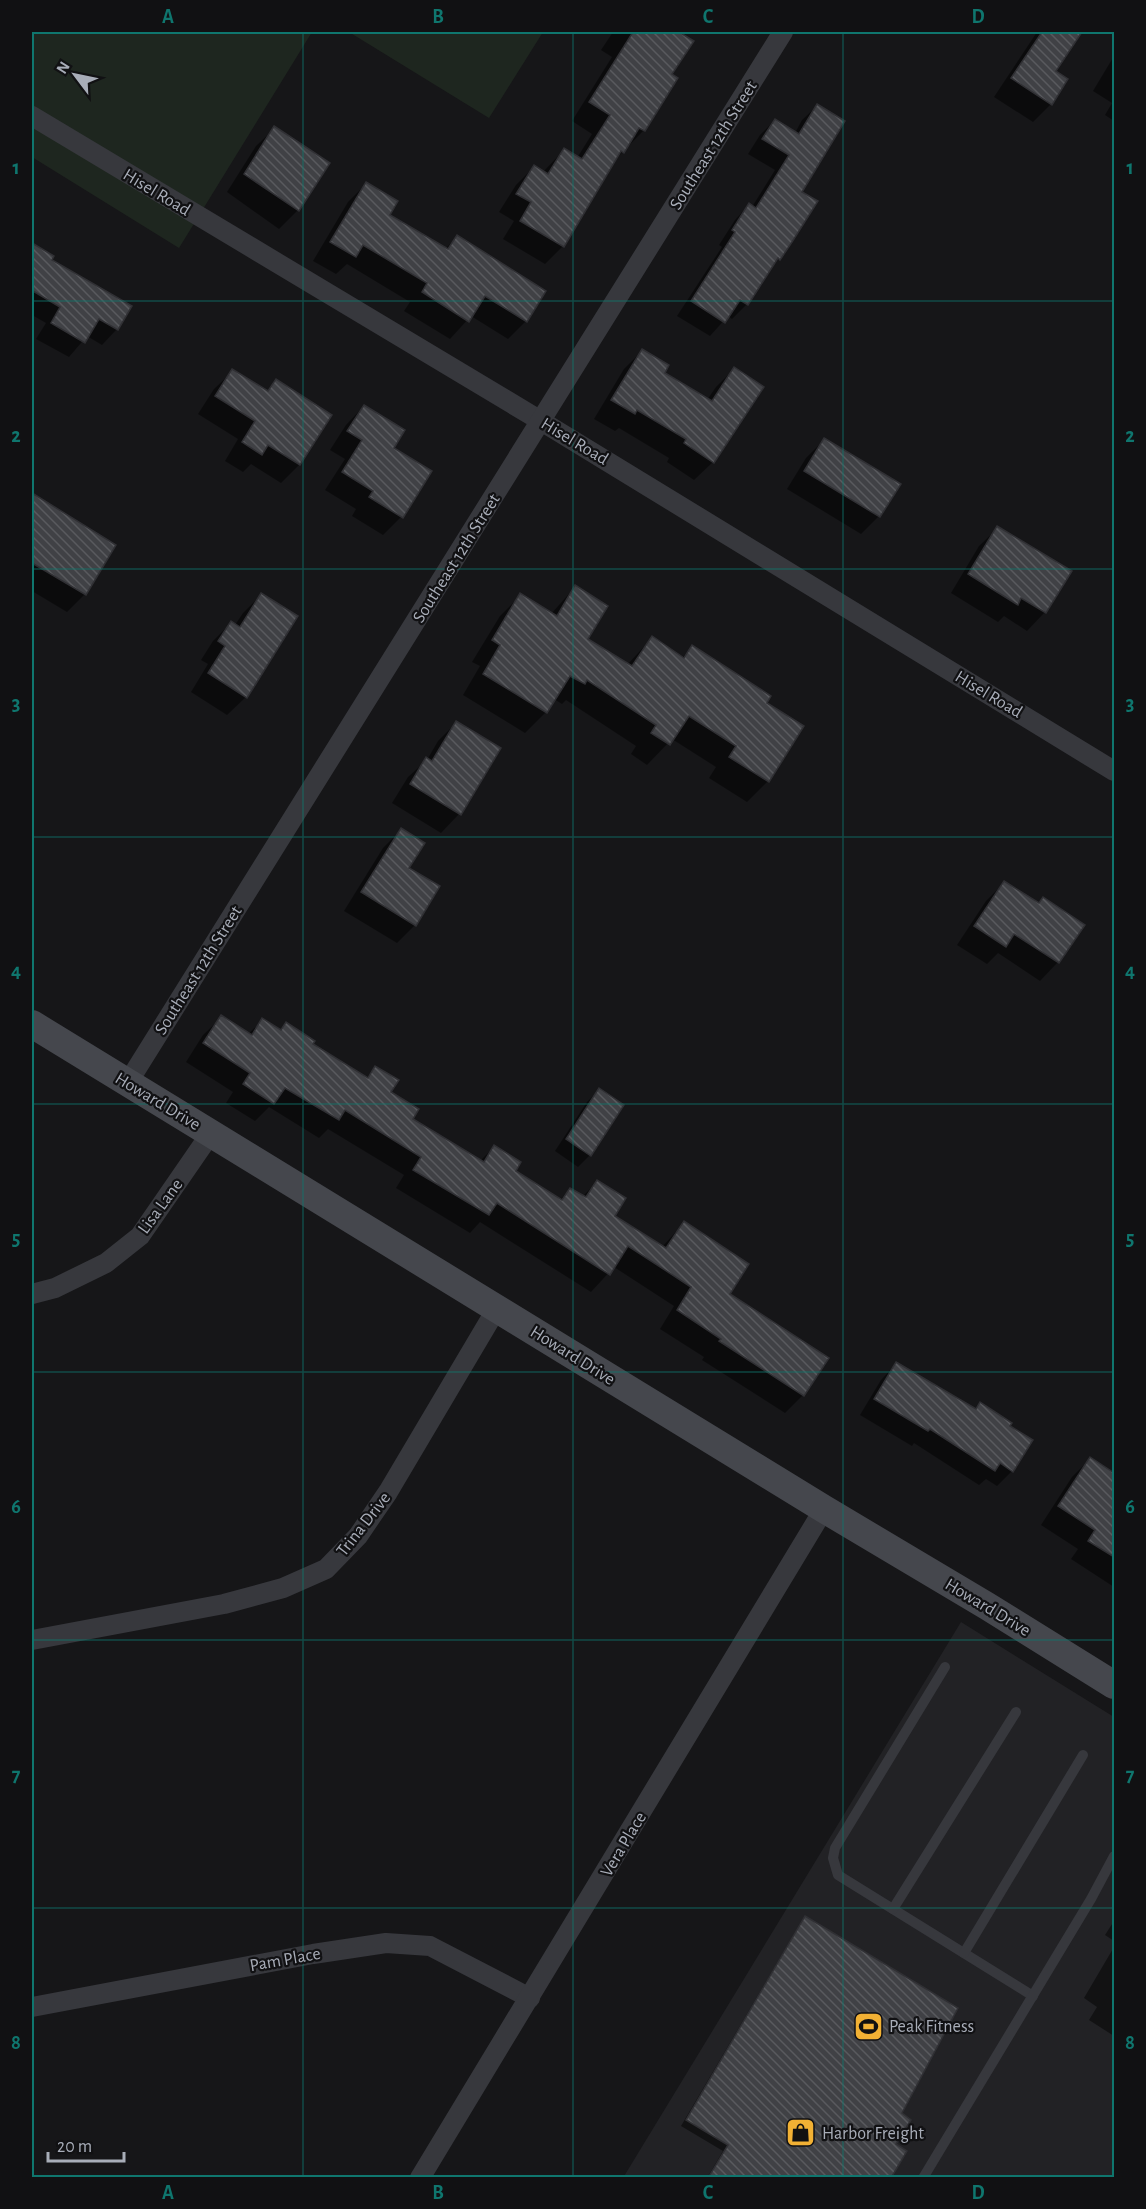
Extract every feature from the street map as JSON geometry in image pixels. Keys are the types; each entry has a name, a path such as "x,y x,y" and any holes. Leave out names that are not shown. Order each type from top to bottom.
{"street":[{"name":"Southeast 12th Street","path":"127,1084 783,32"},
{"name":"Hisel Road","path":"32,117 542,421 1114,771"},
{"name":"Howard Drive","path":"32,1024 1114,1685"},
{"name":"Lisa Lane","path":"32,1294 55,1288 106,1263 140,1236 212,1133"},
{"name":"Trina Drive","path":"32,1640 224,1604 283,1588 326,1569 358,1536 388,1492 497,1308"},
{"name":"Vera Place","path":"420,2178 824,1509"},
{"name":"Pam Place","path":"32,2007 313,1954 386,1943 430,1946 530,1998"}],"lane":[{"path":"945,1667 835,1848 833,1858 838,1875 1033,1996"},
{"path":"892,1909 1016,1712"},
{"path":"964,1953 1083,1755"},
{"path":"923,2178 1114,1856"}],"shaded area":[{"path":"32,32 312,32 179,248 32,157"},
{"path":"349,32 543,32 489,118"},
{"path":"961,1622 1114,1717 1114,2177 623,2178"}],"building":[{"path":"633,32 679,32 694,41 672,74 678,78 645,131 639,128 624,153 621,151 564,247 520,221 531,202 516,194 534,165 548,174 564,148 582,159 610,115 589,102"},
{"path":"1042,32 1082,32 1056,71 1068,79 1052,105 1011,78"},
{"path":"817,104 845,121 802,192 818,201 748,305 740,300 725,323 691,301 735,232 732,230 749,203 756,208 789,155 762,139 775,119 799,134"},
{"path":"274,126 330,163 299,211 244,174"},
{"path":"366,182 398,201 390,215 448,249 457,235 546,291 527,322 485,296 469,322 422,292 427,283 363,245 356,257 330,242"},
{"path":"32,243 54,256 52,260 132,306 118,330 99,319 85,343 51,323 60,307 33,291 32,295"},
{"path":"642,349 669,365 665,373 712,401 734,367 764,387 714,463 684,443 686,439 637,410 635,414 611,400"},
{"path":"232,369 268,391 276,379 332,415 300,465 268,445 262,455 242,442 255,421 215,396"},
{"path":"364,405 405,430 394,448 432,471 403,518 369,497 373,491 342,472 362,440 347,431"},
{"path":"824,438 901,484 880,517 804,471"},
{"path":"32,493 116,545 86,595 32,563"},
{"path":"997,526 1072,571 1046,613 1021,598 1018,605 968,574"},
{"path":"575,585 608,606 588,639 632,666 652,636 684,658 692,645 771,696 767,703 804,726 769,782 729,757 736,746 689,716 670,745 651,733 656,725 587,680 585,684 570,676 547,713 483,674 500,645 492,640 520,593 557,616"},
{"path":"261,593 298,616 247,698 208,673 225,646 218,641 231,621 240,627"},
{"path":"456,721 501,748 461,815 410,784 426,757 432,761"},
{"path":"401,828 425,843 409,868 440,886 416,926 361,892"},
{"path":"1004,881 1039,903 1043,897 1085,925 1059,963 1014,934 1006,947 974,926"},
{"path":"221,1015 252,1035 262,1018 281,1030 286,1022 315,1041 313,1044 368,1078 375,1066 399,1080 391,1092 419,1109 413,1119 484,1162 494,1145 521,1162 516,1171 562,1200 570,1188 586,1197 597,1180 626,1198 615,1216 666,1248 684,1221 749,1264 730,1294 829,1358 804,1396 719,1341 721,1339 677,1310 691,1287 628,1246 610,1275 497,1203 489,1215 413,1170 421,1157 345,1110 339,1120 285,1088 274,1104 243,1084 250,1073 203,1043"},
{"path":"599,1088 624,1105 591,1156 566,1139"},
{"path":"896,1362 976,1409 980,1402 1012,1423 1010,1426 1033,1440 1013,1472 1000,1463 995,1471 930,1429 928,1431 874,1399"},
{"path":"1090,1457 1114,1473 1114,1557 1088,1541 1095,1530 1058,1506"},
{"path":"805,1916 958,2008 902,2113 911,2120 896,2144 907,2151 891,2178 708,2178 728,2145 686,2120"}],"place":[{"name":"Peak Fitness","path":"868,2026"},
{"name":"Harbor Freight","path":"801,2133"}]}
